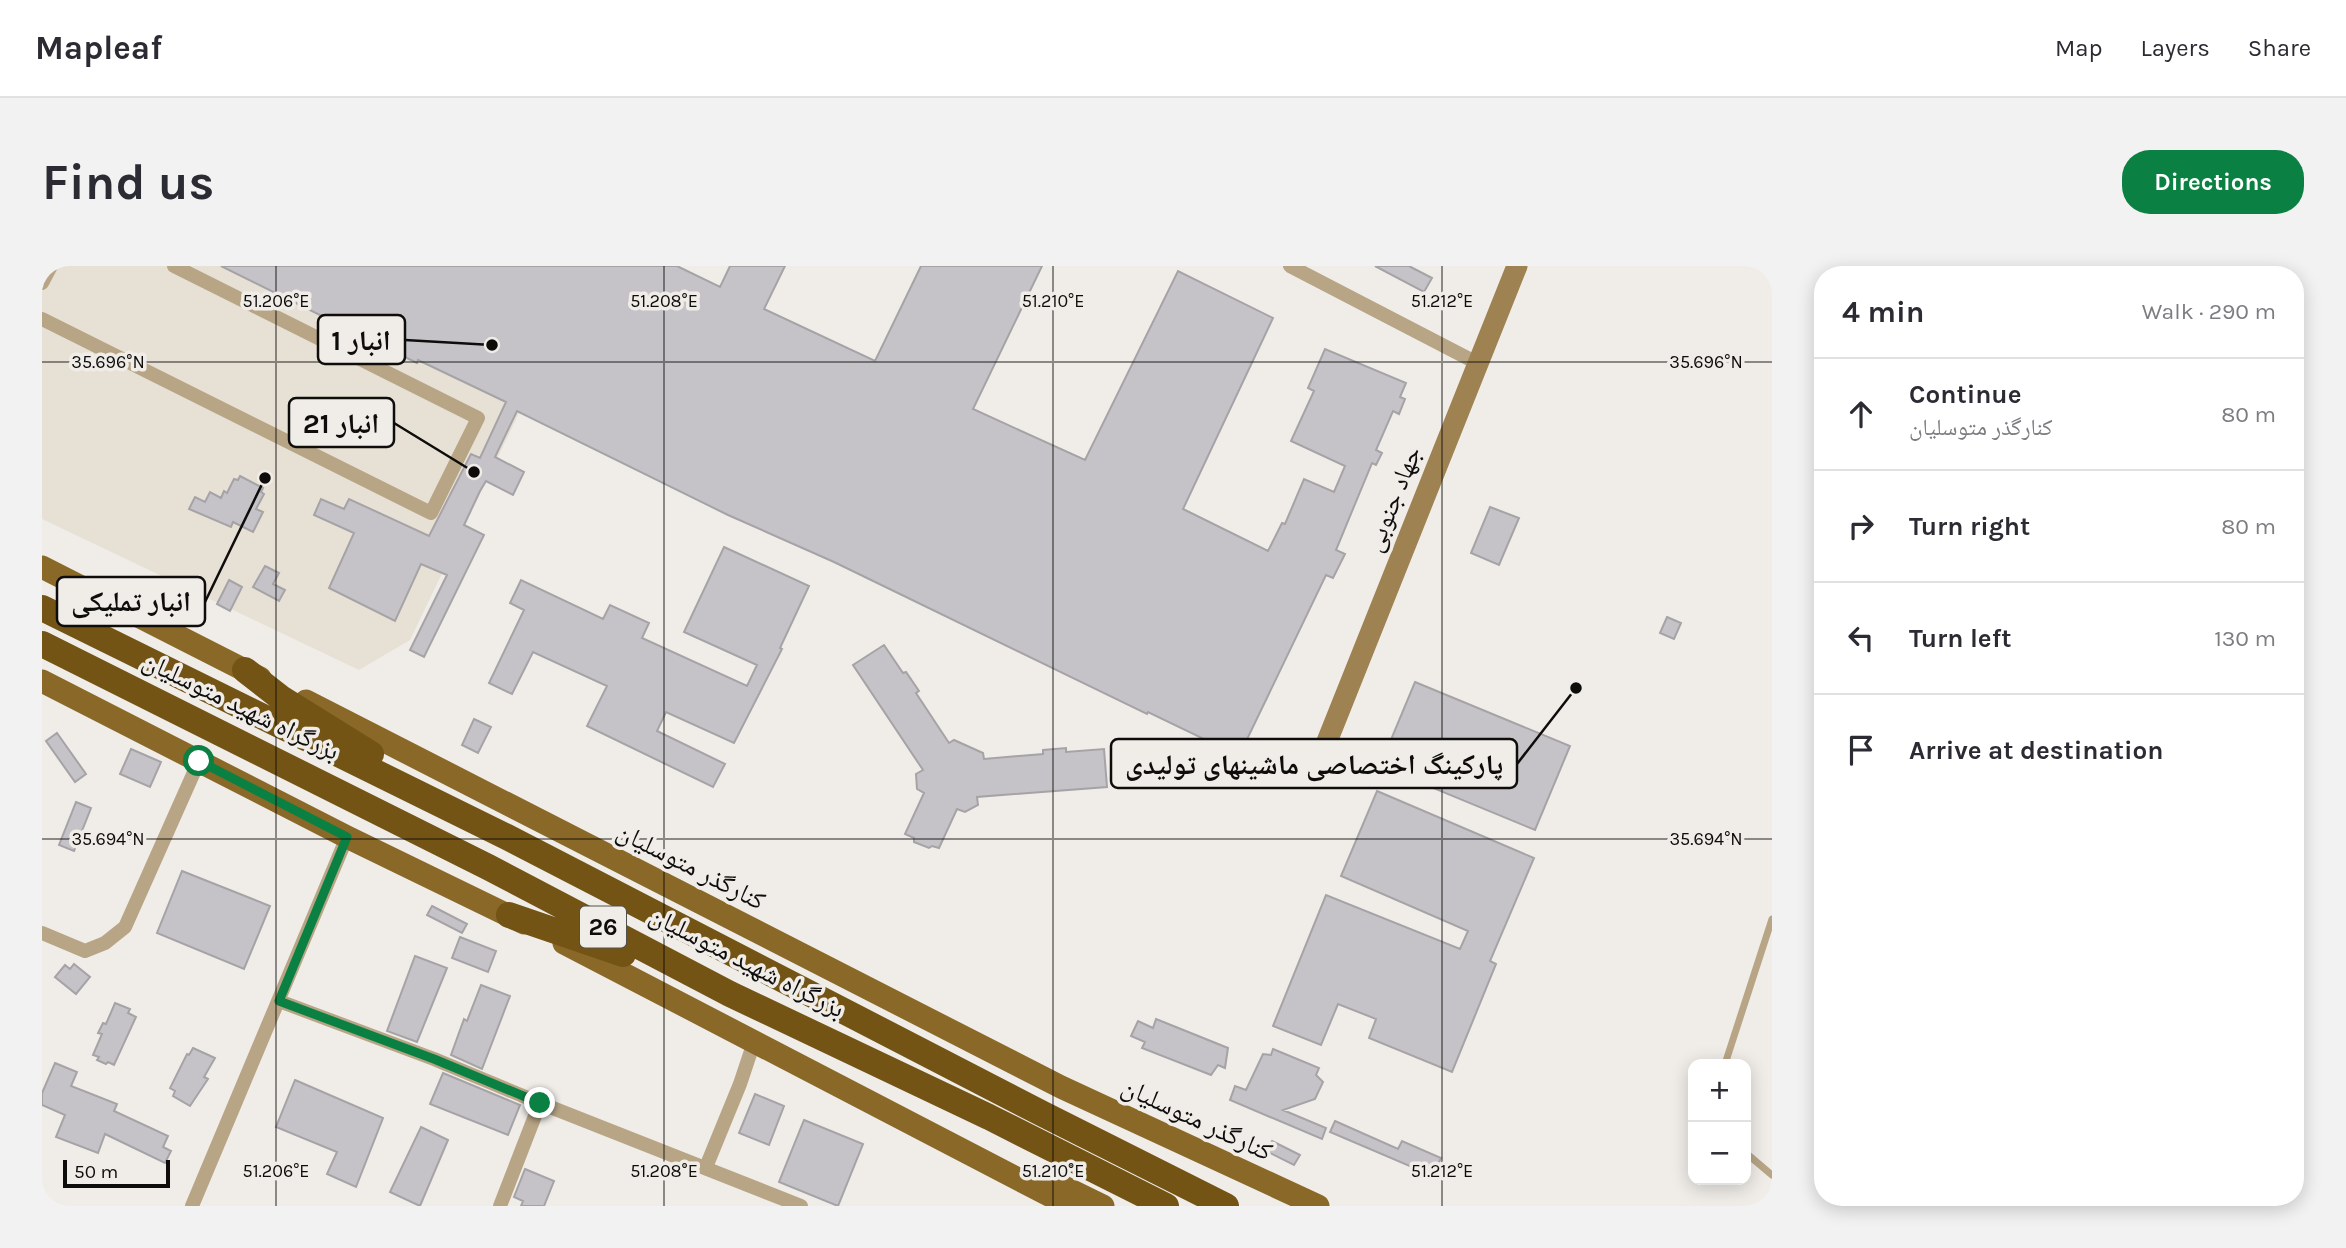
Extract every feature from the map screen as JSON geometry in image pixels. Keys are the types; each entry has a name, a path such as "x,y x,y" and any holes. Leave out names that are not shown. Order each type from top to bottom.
{"highway":[{"name":"بزرگراه شهید متوسلیان","path":"42,608 507,837 1043,1115 1226,1206"},
{"name":"بزرگراه شهید متوسلیان","path":"42,643 488,867 730,994 989,1117 1166,1206"},
{"path":"245,670 281,698 507,837"},
{"path":"509,915 577,936 730,994"}],"main road":[{"name":"کنارگذر متوسلیان","path":"42,567 1077,1095 1318,1206"},
{"path":"42,681 347,837 509,915 1070,1206"},
{"path":"1077,1095 1290,1206"},
{"path":"876,1106 950,1132 1103,1206"}],"street":[{"path":"42,283 51,266"},
{"path":"42,319 431,513 478,418 174,266"},
{"path":"1290,266 1477,363"},
{"name":"جهاد جنوبی","path":"1322,754 1517,266"},
{"path":"42,933 85,951 106,943 125,926 199,761"},
{"path":"192,1206 347,837"},
{"path":"279,1001 434,1059 801,1206"},
{"path":"706,1167 754,1042"},
{"path":"500,1206 540,1103"}],"lane":[{"path":"1727,1059 1772,919"},
{"path":"1751,1157 1772,1175"}],"shaded area":[{"path":"42,266 432,266 560,328 410,640 359,670 42,519"}],"building":[{"path":"221,266 677,266 720,287 730,266 785,266 764,309 875,361 921,266 1042,266 973,409 1085,460 1178,271 1273,318 1183,509 1268,551 1282,523 1285,524 1304,479 1334,492 1345,466 1291,441 1314,391 1308,388 1325,349 1406,383 1400,397 1405,399 1399,414 1393,411 1376,450 1382,453 1376,465 1372,463 1336,550 1345,554 1333,578 1326,575 1239,756 834,562 728,515 517,411 495,457 524,472 513,495 486,481 480,491 464,525 484,535 424,657 410,650 447,575 421,564 395,621 329,588 354,533 314,515 321,499 344,509 349,499 429,536 471,454 480,458 506,402 418,360 417,363"},
{"path":"1375,266 1409,266 1432,278 1424,292"},
{"path":"240,476 263,488 261,492 264,494 256,509 263,512 253,532 233,522 231,527 189,509 195,497 205,502 210,492 221,498 224,491 227,493 234,479 238,480"},
{"path":"1490,507 1519,518 1499,565 1471,553"},
{"path":"724,547 809,586 780,648 782,649 734,743 666,712 657,731 725,764 713,787 587,726 607,686 533,652 512,694 489,683 524,610 510,603 521,580 603,619 610,605 649,623 642,638 747,686 757,665 684,632"},
{"path":"265,566 279,573 273,584 285,590 279,601 253,587"},
{"path":"229,580 242,587 230,611 217,604"},
{"path":"1667,617 1681,623 1674,639 1660,633"},
{"path":"884,645 919,691 916,693 949,743 954,740 983,753 984,759 1043,754 1043,750 1066,748 1066,752 1104,749 1107,787 977,797 978,805 965,812 957,809 939,848 929,848 914,842 914,838 905,834 924,793 917,789 916,774 923,770 853,665"},
{"path":"1415,682 1570,746 1535,830 1380,766"},
{"path":"474,719 491,727 478,753 462,745"},
{"path":"57,733 86,774 75,782 46,741"},
{"path":"131,749 161,762 150,787 120,774"},
{"path":"1377,791 1534,858 1490,961 1496,964 1452,1072 1369,1038 1376,1019 1338,1004 1321,1045 1273,1026 1326,895 1460,949 1468,931 1341,876"},
{"path":"76,802 91,808 74,851 59,845"},
{"path":"182,871 270,906 244,969 157,933"},
{"path":"432,906 467,924 462,933 427,915"},
{"path":"460,937 496,951 488,972 452,958"},
{"path":"415,956 447,968 417,1042 387,1031"},
{"path":"74,964 90,977 76,994 55,977 65,965 70,969"},
{"path":"481,985 510,996 482,1069 451,1055 464,1019 467,1021"},
{"path":"115,1003 130,1009 128,1013 136,1017 114,1065 97,1060 99,1057 93,1055 102,1034 98,1033 103,1023 106,1024"},
{"path":"1156,1019 1228,1048 1225,1068 1218,1065 1211,1075 1142,1048 1145,1042 1131,1036 1138,1021 1153,1028"},
{"path":"193,1048 215,1058 204,1077 208,1079 190,1106 173,1096 175,1091 170,1088 187,1054 189,1055"},
{"path":"1273,1049 1319,1068 1316,1075 1323,1082 1315,1099 1283,1110 1326,1128 1322,1139 1230,1100 1235,1086 1246,1090 1263,1054 1271,1055"},
{"path":"55,1063 77,1072 71,1086 117,1104 114,1111 168,1136 163,1147 171,1151 165,1163 105,1134 98,1153 56,1137 65,1115 42,1105 42,1093"},
{"path":"443,1073 520,1105 508,1135 430,1104"},
{"path":"295,1080 383,1118 356,1187 327,1174 337,1152 276,1127"},
{"path":"755,1094 784,1106 769,1145 739,1133"},
{"path":"804,1120 863,1144 838,1206 779,1182"},
{"path":"1335,1121 1398,1149 1402,1141 1441,1158 1433,1176 1330,1132"},
{"path":"421,1127 448,1140 420,1206 390,1192"},
{"path":"1272,1141 1300,1155 1294,1165 1266,1151"},
{"path":"525,1169 554,1181 544,1206 521,1206 523,1201 514,1197"}],"place":[{"name":"انبار 1","path":"492,345"},
{"name":"انبار 21","path":"474,472"},
{"name":"انبار تملیکی","path":"265,478"},
{"name":"پارکینگ اختصاصی ماشینهای تولیدی","path":"1576,688"}],"route":[{"path":"199,761 347,837 279,1001 434,1059 540,1103"}]}
